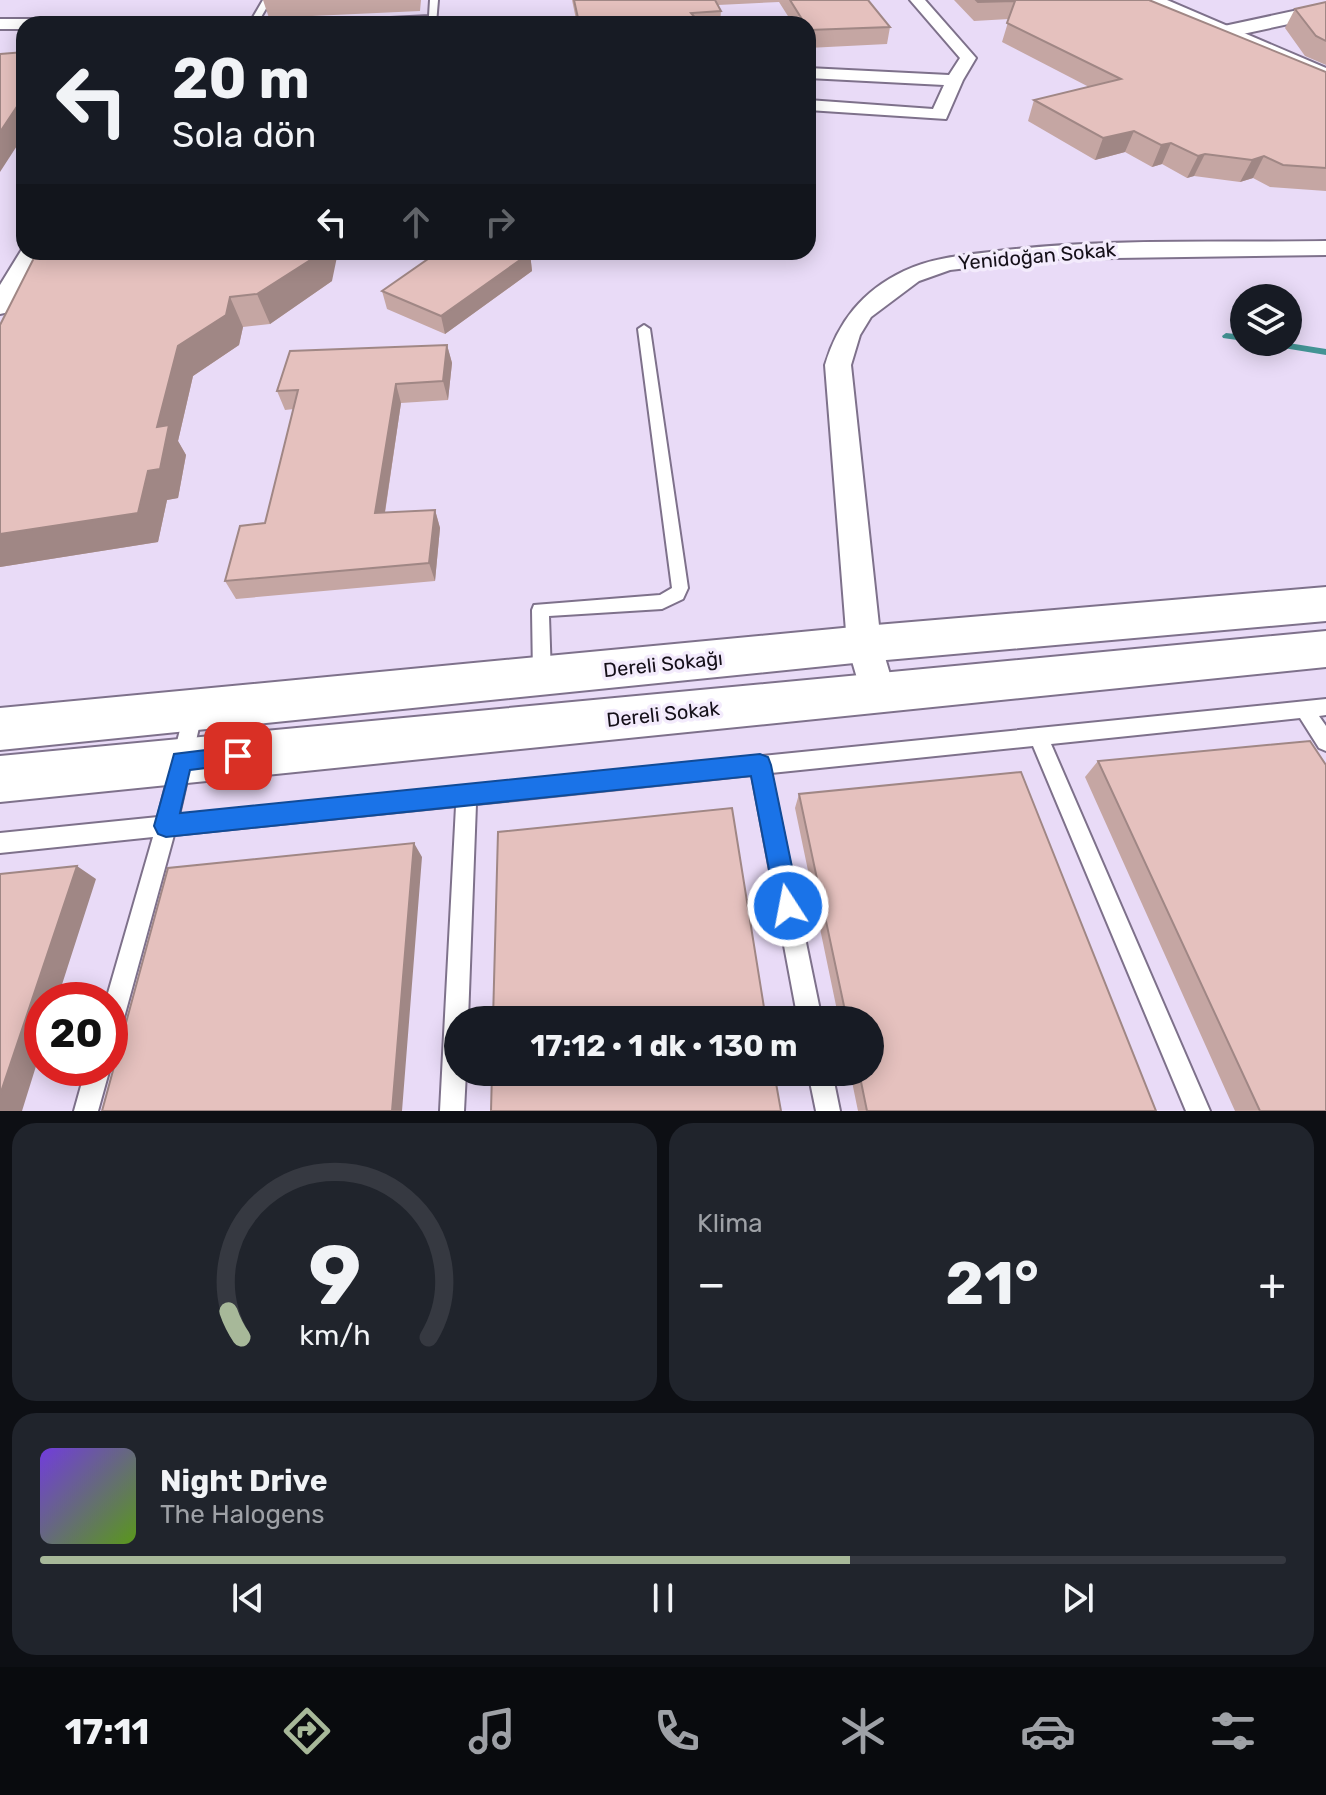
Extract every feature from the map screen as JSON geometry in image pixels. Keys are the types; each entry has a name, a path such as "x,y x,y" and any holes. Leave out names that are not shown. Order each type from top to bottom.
{"main road":[{"path":"1150,0 1326,63"},
{"path":"1177,0 1326,76"}],"street":[{"path":"816,106 940,115 954,80 968,58 917,0"},
{"path":"18,16 30,8"},
{"path":"1234,30 1326,10"},
{"path":"816,73 954,80"},
{"name":"Yenidoğan Sokak","path":"877,691 864,644 838,365 847,335 861,312 911,276 947,264 995,256 1129,248 1326,248"},
{"path":"0,307 25,260"},
{"name":"Dereli Sokağı","path":"0,729 864,644 1326,604"},
{"name":"Dereli Sokak","path":"0,779 1326,649"}],"lane":[{"path":"542,676 540,610 662,602 677,594 680,588 644,329"},
{"path":"0,843 1326,707"},
{"path":"1304,709 1326,742"},
{"path":"122,982 166,826 194,710"},
{"path":"1038,736 1198,1111"},
{"path":"760,765 807,1006"},
{"path":"452,1111 466,795"},
{"path":"86,1111 93,1086"},
{"path":"823,1086 828,1111"}],"building":[{"path":"574,0 715,0 721,11 691,13 694,16 578,16"},
{"path":"790,0 868,0 890,27 816,30 816,16 800,16"},
{"path":"976,0 1149,0 1326,72 1326,168 1283,165 1264,156 1252,160 1205,154 1198,156 1171,143 1161,145 1134,131 1103,138 1034,100 1121,79 1007,23 1015,1"},
{"path":"1326,2 1326,41 1316,36 1295,9"},
{"path":"16,53 16,108 0,132 0,54"},
{"path":"33,260 310,260 257,294 230,297 226,315 178,346 157,427 169,425 160,469 148,471 138,513 0,534 0,325"},
{"path":"427,260 520,260 441,316 382,291"},
{"path":"447,345 443,381 396,384 375,513 435,510 429,563 225,581 240,526 265,523 298,390 277,391 290,351"},
{"path":"1310,741 1326,765 1326,1111 1260,1111 1098,761"},
{"path":"1021,772 1156,1111 867,1111 862,1086 884,1086 884,1006 844,1006 799,794"},
{"path":"732,808 764,1006 493,1006 498,832"},
{"path":"414,843 392,1111 102,1111 109,1086 128,1086 128,1015 168,868"},
{"path":"77,866 38,982 24,982 24,1024 0,1095 0,874"},
{"path":"492,1086 777,1086 781,1111 491,1111"}],"waterway":[{"path":"1226,336 1230,336"},
{"path":"1302,348 1326,352"}],"route":[{"path":"238,756 181,761 166,826 760,765 788,906"}]}
